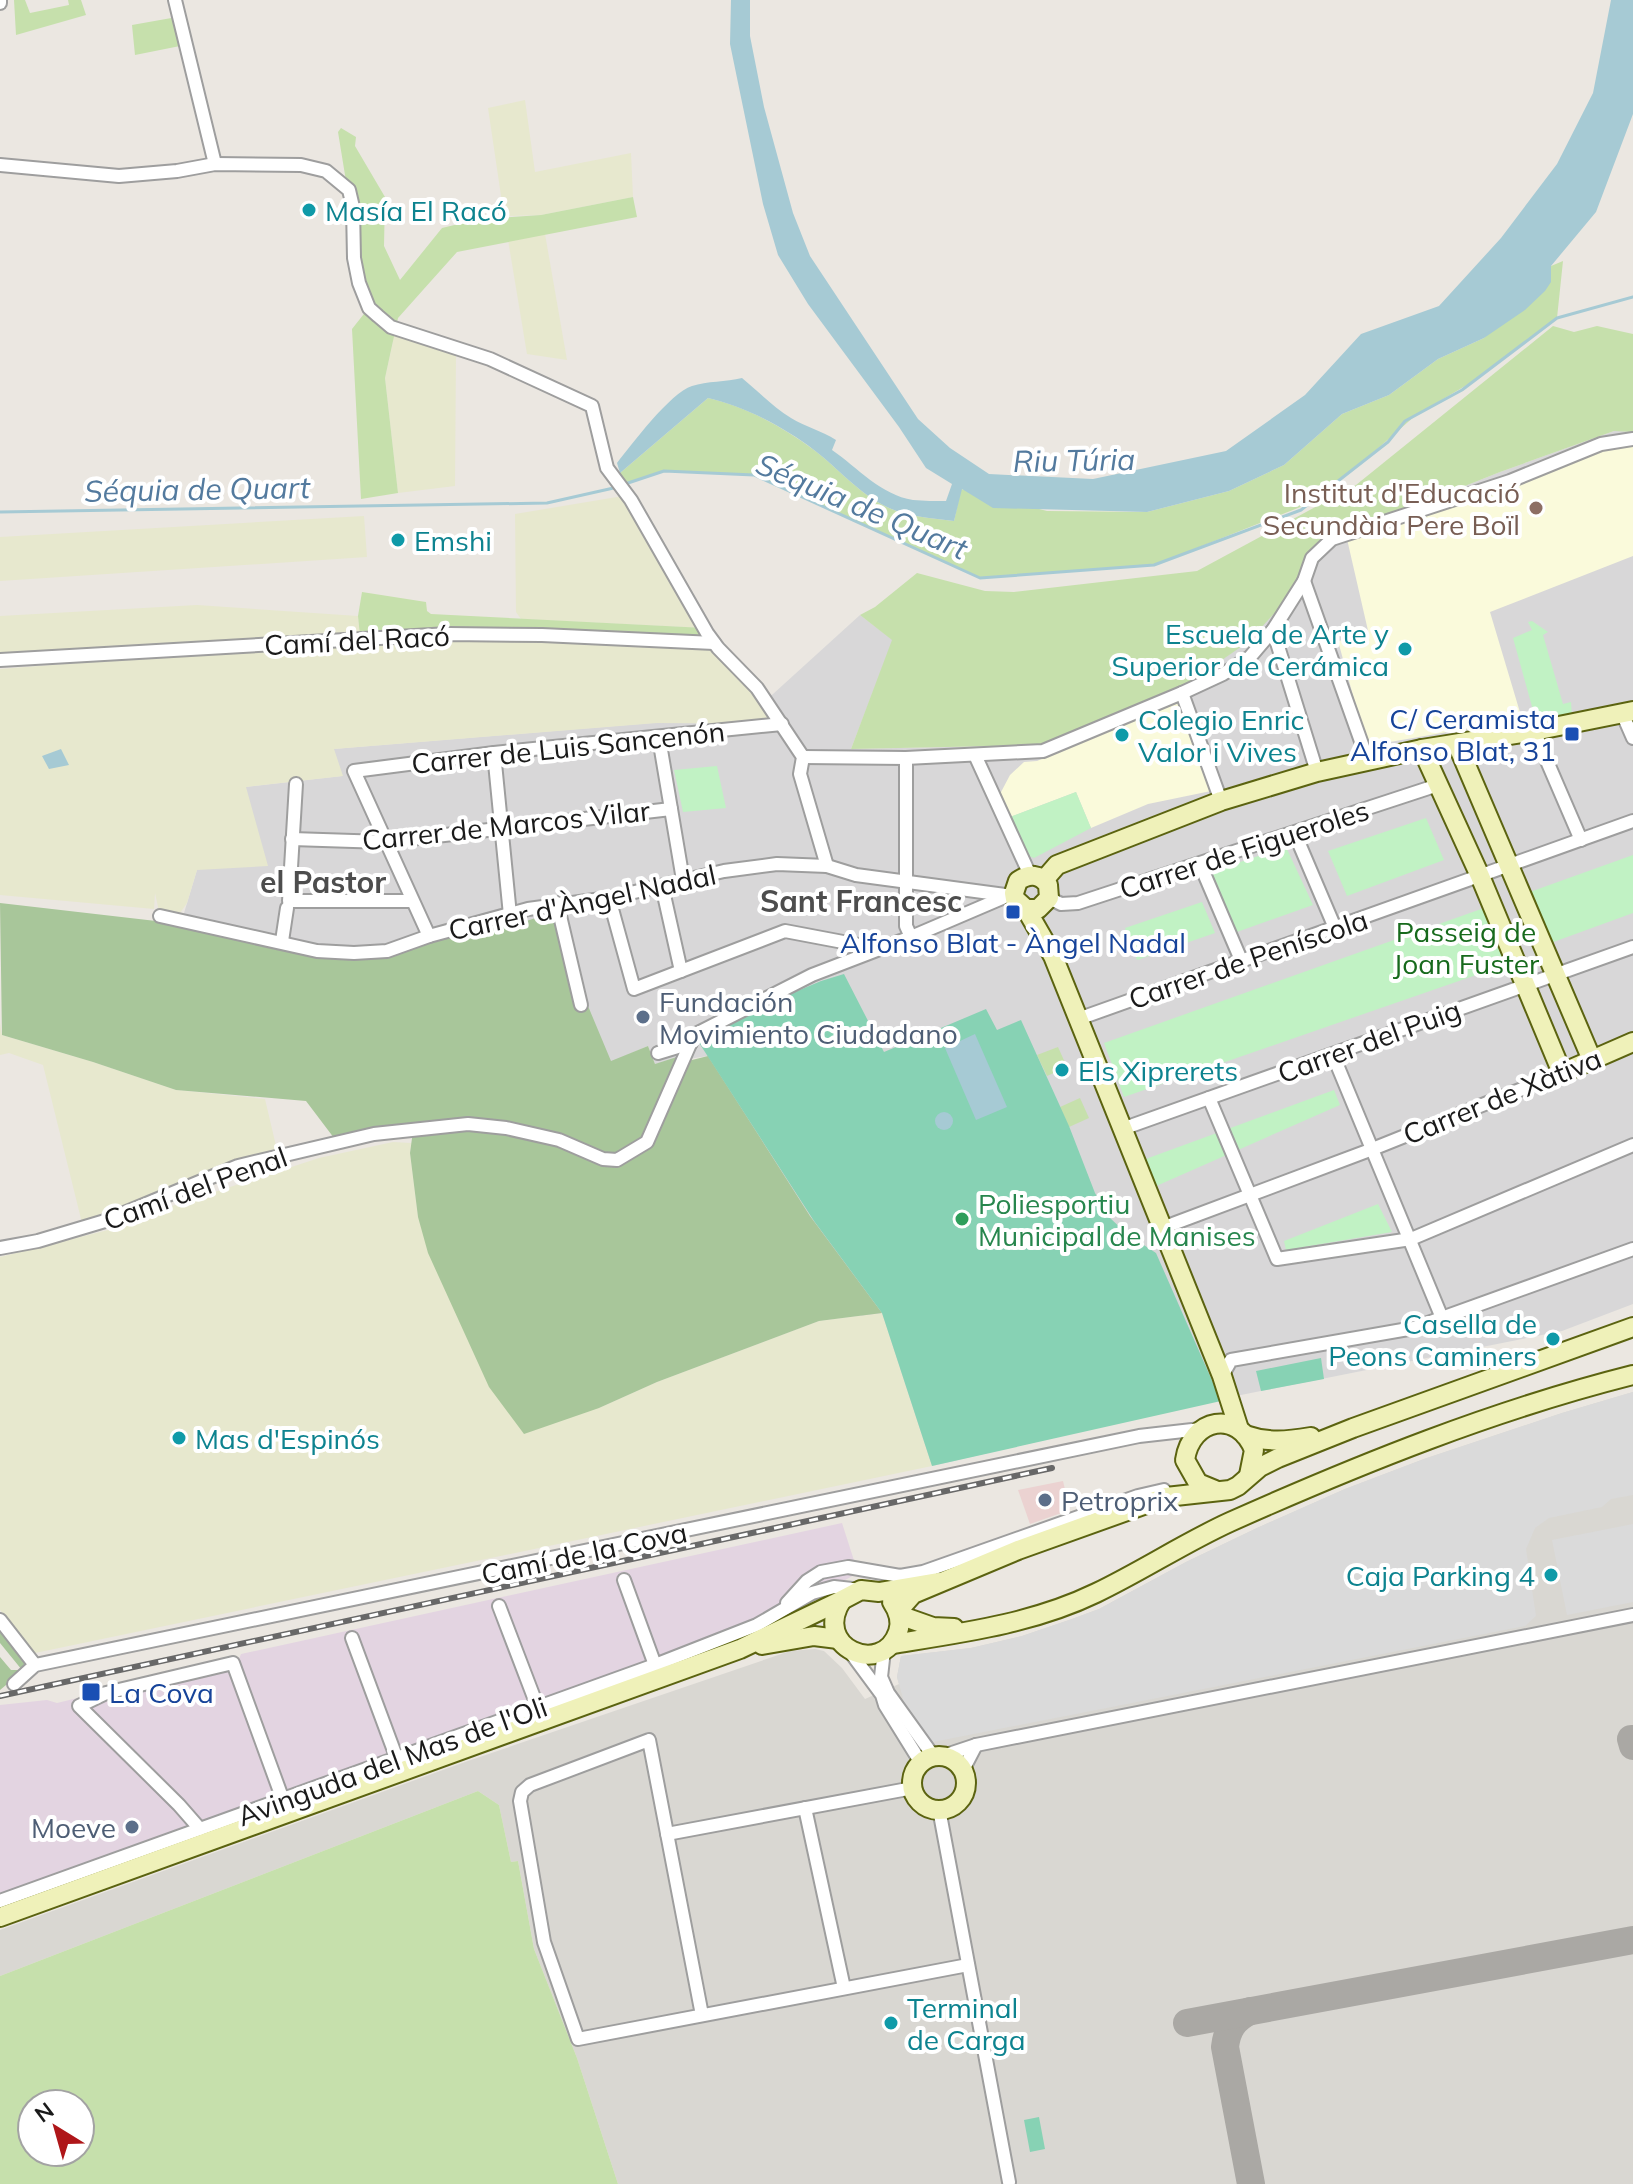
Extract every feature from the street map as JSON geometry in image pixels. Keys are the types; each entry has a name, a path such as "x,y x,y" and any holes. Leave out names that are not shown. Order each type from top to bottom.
{"main road":[{"path":"1038,894 1057,865 1221,801 1317,772 1422,749 1628,712"},
{"path":"1457,744 1592,1060"},
{"path":"1422,749 1480,876 1562,1073"},
{"path":"1011,894 1018,881 1038,894 1053,956 1242,1432 1254,1450 1249,1475"},
{"name":"Carrer de Xàtiva","path":"1562,1073 1633,1042"},
{"path":"1187,1459 1198,1483 1221,1492 1238,1486 1249,1475 1278,1458 1632,1327"},
{"path":"740,1649 814,1636 843,1644 866,1655 888,1647 982,1630 1035,1616 1094,1594 1226,1524 1378,1458 1523,1407 1633,1375"},
{"path":"1169,1492 1187,1459 1191,1439 1210,1426 1229,1400"},
{"path":"1210,1426 1242,1432 1263,1441 1280,1442 1353,1428"},
{"path":"888,1647 897,1635 898,1613 913,1594 1169,1492 1215,1490"},
{"path":"0,1917 740,1649 842,1600 870,1591 938,1582"},
{"path":"870,1591 887,1596 898,1613 933,1627 982,1630"},
{"path":"842,1600 834,1619 843,1644"},
{"path":"951,1758 963,1770 966,1788 948,1808 939,1809 922,1803 913,1788 913,1779 932,1759 951,1758"}],"street":[{"path":"175,0 215,164"},
{"path":"0,165 119,176 215,164 301,165 326,171 340,181 349,190 351,198 356,270 369,308 391,327 490,359 592,406 607,468 631,500 714,643 757,688 803,757 800,774 827,866"},
{"path":"803,757 906,758 1043,751 1182,693 1250,657 1273,630 1304,581 1312,558 1332,539 1510,481 1601,444 1633,439"},
{"path":"1304,581 1368,761"},
{"path":"1273,630 1317,772"},
{"name":"Camí del Racó","path":"0,660 449,634 714,643"},
{"path":"1182,693 1221,801"},
{"path":"1628,712 1633,738"},
{"name":"Carrer de Luis Sancenón","path":"384,842 354,771 494,753 782,724"},
{"path":"1534,731 1581,840"},
{"path":"659,738 683,880"},
{"path":"494,753 510,915"},
{"path":"975,755 1038,894"},
{"path":"906,758 906,926 911,937"},
{"path":"282,941 288,904 296,784"},
{"name":"Carrer de Figueroles","path":"1038,894 1061,904 1078,903 1438,785"},
{"name":"Carrer de Marcos Vilar","path":"292,839 384,842 671,809"},
{"name":"Carrer de Peníscola","path":"1078,1019 1633,821"},
{"path":"1295,834 1335,928"},
{"path":"384,842 429,936"},
{"name":"Carrer d'Àngel Nadal","path":"160,916 317,951 354,953 387,951 429,936 557,903 609,898 683,880 777,864 827,866 856,875 1011,894"},
{"path":"1200,864 1241,960"},
{"path":"662,886 681,971"},
{"path":"658,1053 693,1039 812,975 1011,894"},
{"path":"609,898 634,989 785,931 882,949"},
{"path":"288,904 412,901"},
{"path":"557,903 581,1005"},
{"name":"Carrer del Puig","path":"1122,1129 1633,947"},
{"name":"Camí del Penal","path":"0,1248 38,1241 105,1221 238,1166 374,1134 468,1124 506,1128 559,1140 581,1152 617,1160 647,1142 693,1039"},
{"path":"1333,1055 1442,1318"},
{"name":"Carrer de Xàtiva","path":"1162,1228 1370,1150 1562,1073"},
{"path":"1209,1098 1277,1259 1411,1239 1633,1145"},
{"path":"1222,1376 1231,1360 1414,1328 1633,1249"},
{"name":"Camí de la Cova","path":"35,1665 1139,1436 1210,1426"},
{"path":"1162,1435 1187,1459"},
{"name":"Avinguda del Mas de l'Oli","path":"779,1612 807,1581 821,1572 848,1567 900,1576 923,1572 1138,1496 1169,1492"},
{"path":"624,1580 655,1665"},
{"name":"Avinguda del Mas de l'Oli","path":"0,1901 655,1665 757,1625 812,1593 834,1587 870,1591"},
{"path":"499,1606 538,1708"},
{"path":"932,1759 976,1745 1633,1615"},
{"path":"0,1620 35,1665 14,1684"},
{"path":"352,1638 397,1759"},
{"path":"843,1644 882,1695 885,1705 932,1759"},
{"path":"888,1647 881,1677 932,1759"},
{"path":"200,1829 79,1706 106,1693 233,1663 283,1800"},
{"path":"702,2015 649,1740 530,1785 522,1792 520,1801 544,1942 578,2039 968,1965"},
{"path":"963,1770 976,1745"},
{"path":"667,1834 913,1788"},
{"path":"805,1808 844,1988"},
{"path":"939,1809 1009,2182"}],"shaded area":[{"path":"525,100 535,172 631,153 633,197 541,215 504,216 488,108"},
{"path":"545,234 567,360 527,354 508,240"},
{"path":"391,327 456,353 455,486 398,493 385,378 393,342"},
{"path":"1633,430 1633,1304 1562,1331 1226,1398 932,1466 826,1240 708,1056 655,1064 648,1046 611,1062 178,933 197,870 245,787 342,776 333,749 750,715 860,615 893,640 851,749 1042,745 1187,684 1332,539 1500,472 1614,431"},
{"path":"1633,442 1633,556 1490,612 1522,719 1367,746 1338,641 1369,635 1347,539 1606,447"},
{"path":"623,496 705,628 521,619 516,612 515,514"},
{"path":"364,516 367,557 0,581 0,537"},
{"path":"197,605 358,616 360,636 0,658 0,616"},
{"path":"449,634 714,643 782,724 657,723 334,749 343,776 246,787 268,866 197,870 187,903 176,919 160,916 155,893 154,909 0,895 0,669"},
{"path":"1178,700 1211,791 1148,804 1091,828 1076,792 1010,817 1000,794 1010,775 1024,762 1037,761"},
{"path":"0,903 156,921 272,939 317,955 354,960 394,955 430,941 480,929 511,926 551,913 555,916 570,969 577,1009 588,1006 611,1061 648,1046 655,1064 683,1055 675,1081 684,1062 708,1056 810,1216 882,1313 819,1321 657,1382 599,1408 524,1434 489,1387 428,1253 418,1217 410,1153 413,1131 468,1124 539,1134 511,1126 471,1121 334,1138 306,1101 176,1090 2,1035"},
{"path":"0,1023 2,1035 176,1090 265,1099 277,1150 246,1159 115,1213 82,1223 43,1065 9,1053 0,1055"},
{"path":"393,1142 411,1143 418,1217 599,1408 657,1382 819,1321 882,1313 932,1466 35,1653 0,1610 0,1257 120,1227 175,1205 319,1158"},
{"path":"1633,1392 1633,2184 618,2184 577,2058 534,1949 518,1861 511,1862 499,1805 478,1791 0,1976 0,1930 465,1762 790,1651 824,1651 842,1668 865,1699 899,1684 897,1677 901,1656 971,1648 1022,1636 1072,1619 1099,1609 1257,1528 1345,1489 1424,1459"},
{"path":"1633,1392 1633,1495 1611,1499 1602,1507 1549,1518 1535,1528 1526,1549 1536,1616 1525,1626 933,1742 908,1716 897,1677 901,1656 971,1648 1022,1636 1072,1619 1099,1609 1257,1528 1345,1489 1424,1459"},
{"name":"Petroprix","path":"1063,1481 1070,1510 1030,1524 1018,1490"},
{"path":"842,1523 858,1573 748,1633 228,1817 0,1907 0,1705 47,1700 57,1703 239,1659 241,1654"},
{"path":"1633,1524 1633,1602 1567,1615 1552,1540"},
{"path":"0,1629 29,1666 0,1690 0,1657 11,1670 22,1670 0,1643"}],"green space":[{"path":"14,0 25,0 30,13 69,5 68,0 81,0 86,15 16,35"},
{"path":"177,17 185,45 135,55 132,25"},
{"path":"341,128 356,137 355,146 385,197 384,246 400,280 442,228 479,219 541,215 633,197 637,217 457,252 398,318 385,378 398,493 361,499 352,329 367,310 338,132"},
{"path":"1563,261 1557,318 1477,379 1416,415 1308,504 1154,565 980,578 754,475 664,471 623,485 620,473 708,398 736,406 790,433 867,495 903,513 954,521 961,489 1047,511 1147,512 1229,491 1284,465 1342,414 1389,395 1438,359 1484,338 1551,266"},
{"path":"1553,326 1574,332 1597,326 1633,334 1633,432 1614,431 1500,472 1332,539 1312,558 1304,581 1248,642 1187,684 1042,745 851,749 892,640 860,615 875,607 917,573 985,591 1014,592 1197,571 1356,485"},
{"path":"362,592 426,602 427,611 431,614 705,628 714,643 360,636 358,616"},
{"path":"1532,621 1548,632 1543,635 1563,704 1571,702 1572,716 1536,721 1513,638 1532,630 1528,622"},
{"path":"717,766 726,808 683,812 674,770"},
{"path":"1076,792 1091,828 1034,858 1024,854 1010,817"},
{"path":"1426,818 1444,860 1347,896 1328,851"},
{"path":"1286,847 1313,905 1234,933 1210,872"},
{"name":"Passeig de Joan Fuster","path":"1633,855 1633,913 1548,944 1527,893"},
{"path":"1202,902 1215,933 1137,960 1125,928"},
{"name":"Passeig de Joan Fuster","path":"1484,908 1508,964 1124,1097 1104,1043"},
{"name":"Poliesportiu Municipal de Manises","path":"844,974 884,1052 986,1009 997,1030 1021,1020 1069,1126 1095,1193 1109,1217 1127,1234 1156,1253 1221,1401 932,1466 882,1313 814,1221 694,1035"},
{"path":"1058,1047 1067,1067 1047,1076 1037,1055"},
{"path":"1334,1090 1340,1105 1154,1187 1143,1160"},
{"path":"1080,1098 1089,1118 1069,1127 1060,1107"},
{"path":"1378,1204 1392,1232 1286,1250 1284,1241"},
{"path":"1321,1358 1324,1379 1261,1391 1256,1371"},
{"path":"478,1791 499,1805 511,1862 518,1861 534,1949 577,2058 618,2184 0,2184 0,1976"},
{"path":"1039,2117 1045,2149 1030,2152 1024,2120"}],"water":[{"path":"731,0 750,0 750,36 764,107 793,213 810,256 918,419 950,448 989,474 1093,479 1226,451 1305,395 1361,334 1439,306 1501,238 1557,164 1593,93 1611,0 1633,0 1633,114 1596,212 1551,266 1551,282 1545,291 1525,310 1484,338 1438,359 1389,395 1342,414 1284,465 1229,491 1147,512 993,508 962,489 954,521 928,518 887,507 867,495 790,433 749,412 708,398 620,473 617,463 673,398 698,384 742,378 784,414 836,440 832,450 890,493 913,500 946,501 952,484 926,468 808,304 778,255 763,204 730,44"},
{"path":"61,749 69,765 49,769 42,756"},
{"path":"975,1034 1007,1107 976,1120 945,1048"},
{"path":"944,1112 953,1121 944,1130 935,1121"}],"waterway":[{"name":"Séquia de Quart","path":"625,484 664,471 754,475 980,578 1154,565 1301,510 1388,442 1405,421 1462,390 1557,318 1633,297"},
{"name":"Séquia de Quart","path":"0,512 547,503 618,487"}],"taxiway":[{"path":"1631,1739 1633,1746"},
{"path":"1187,2023 1633,1940"},
{"path":"1250,2011 1232,2025 1225,2047 1251,2184"}],"railway":[{"path":"0,1696 1052,1468"}],"place":[{"name":"Masía El Racó","path":"309,210"},
{"name":"Institut d'Educació Secundàia Pere Boïl","path":"1536,508"},
{"name":"Emshi","path":"398,540"},
{"name":"Escuela de Arte y Superior de Cerámica","path":"1405,649"},
{"name":"C/ Ceramista Alfonso Blat, 31","path":"1572,734"},
{"name":"Colegio Enric Valor i Vives","path":"1122,735"},
{"name":"Alfonso Blat - Àngel Nadal","path":"1013,912"},
{"name":"Fundación Movimiento Ciudadano","path":"643,1017"},
{"name":"Els Xiprerets","path":"1062,1070"},
{"name":"Poliesportiu Municipal de Manises","path":"962,1219"},
{"name":"Casella de Peons Caminers","path":"1553,1339"},
{"name":"Mas d'Espinós","path":"179,1438"},
{"name":"Petroprix","path":"1045,1500"},
{"name":"Caja Parking 4","path":"1551,1575"},
{"name":"La Cova","path":"91,1692"},
{"name":"Moeve","path":"132,1827"},
{"name":"Terminal de Carga","path":"891,2023"}],"district":[{"name":"el Pastor","path":"323,882"},
{"name":"Sant Francesc","path":"861,901"}],"water label":[{"name":"Riu Túria","path":"1074,460"}]}
